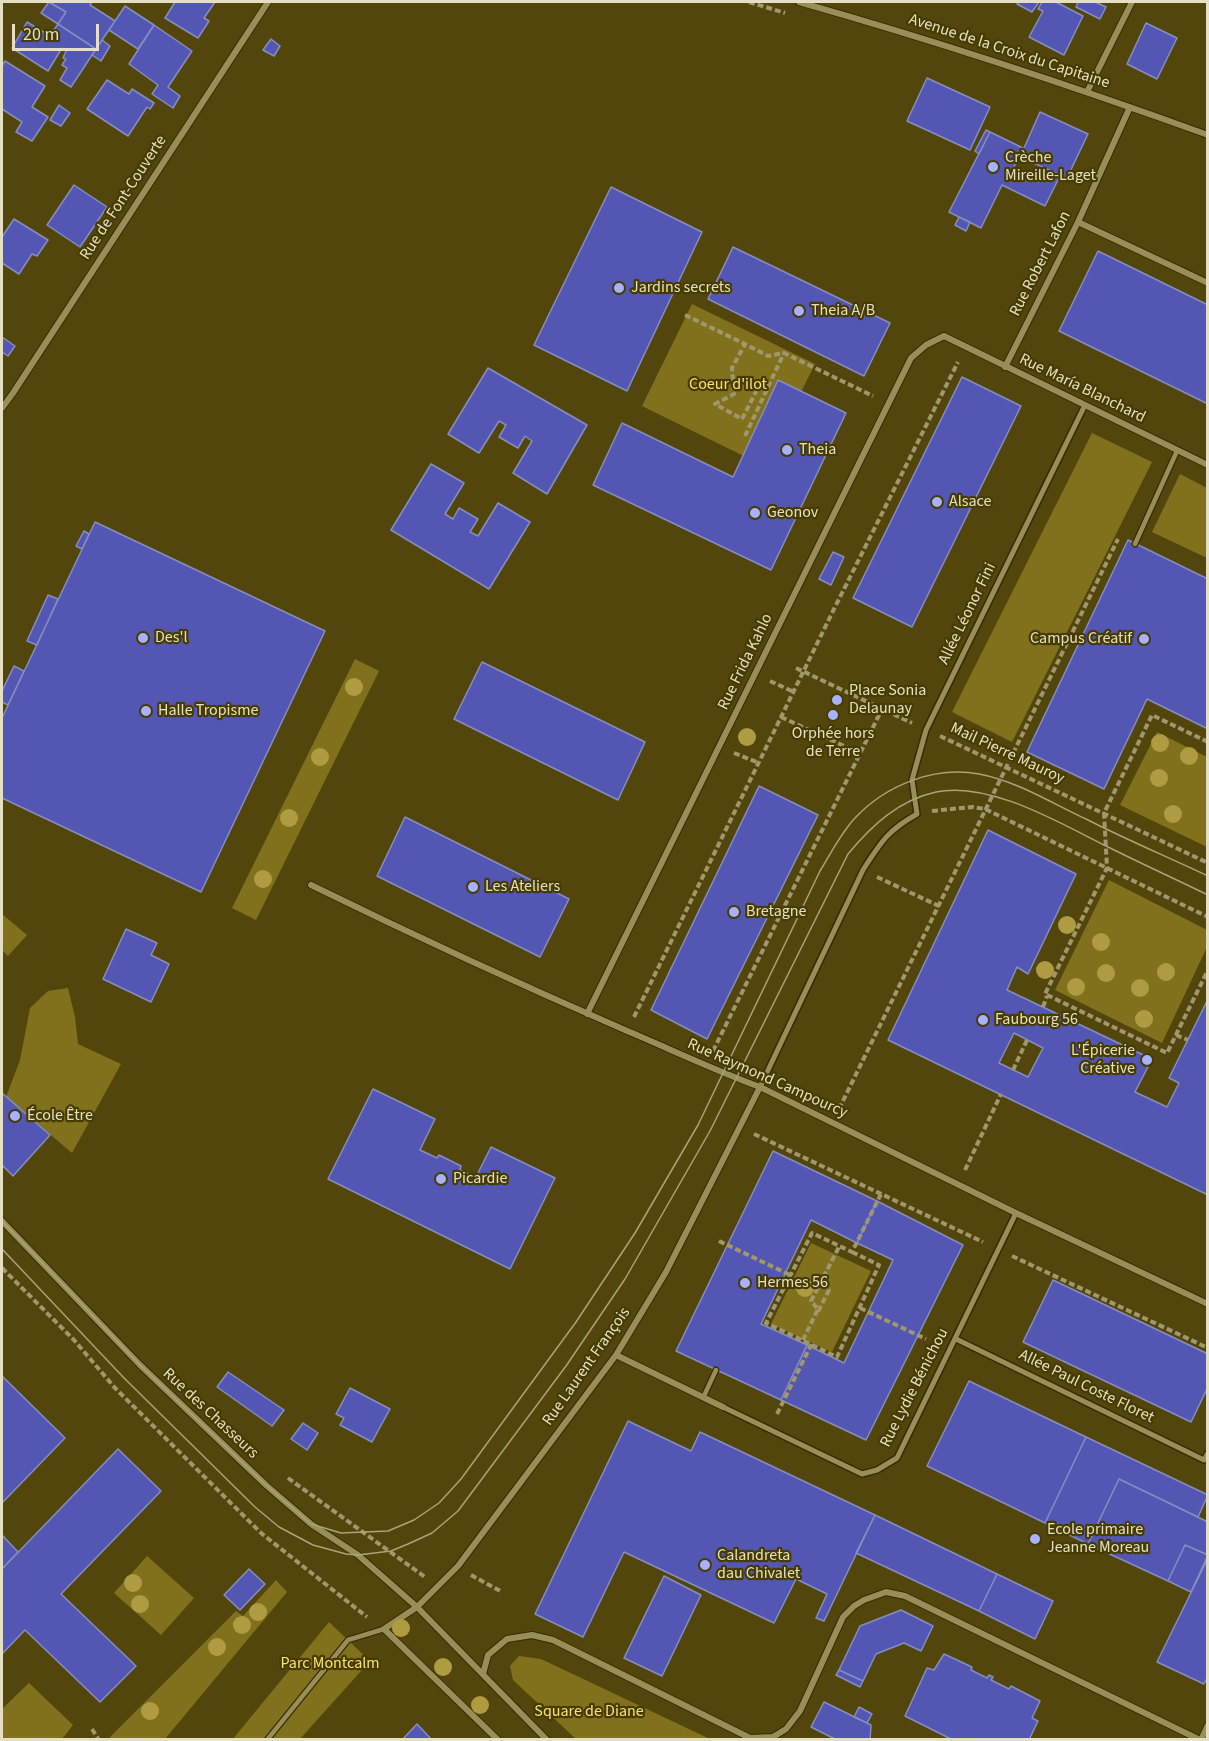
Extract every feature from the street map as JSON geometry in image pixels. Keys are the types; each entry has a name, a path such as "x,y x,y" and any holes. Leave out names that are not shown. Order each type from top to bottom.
{"street":[{"name":"Rue de Font-Couverte","path":"2,408 268,2"},
{"name":"Avenue de la Croix du Capitaine","path":"799,2 883,25 1087,92 1208,135"},
{"path":"1087,92 1132,2"},
{"name":"Rue Robert Lafon","path":"1005,367 1078,222 1130,107"},
{"path":"1078,222 1208,283"},
{"name":"Rue María Blanchard","path":"944,336 1208,465"},
{"name":"Rue Frida Kahlo","path":"587,1014 910,357 926,345 944,336"},
{"name":"Allée Léonor Fini","path":"917,814 912,780 926,730 1084,405"},
{"path":"760,1087 863,870 884,837 902,822 917,814"},
{"name":"Rue Raymond Campourcy","path":"311,885 587,1014 760,1087 1016,1214 1208,1304"},
{"name":"Rue Laurent François","path":"417,1607 458,1566 616,1355 666,1272 760,1087"},
{"name":"Rue Lydie Bénichou","path":"616,1355 862,1474 877,1470 897,1458 1016,1214"},
{"name":"Rue des Chasseurs","path":"2,1221 140,1365 267,1486 311,1524 358,1555 417,1607 547,1740"},
{"name":"Allée Paul Coste Floret","path":"956,1339 1204,1460 1208,1453"},
{"path":"483,1674 488,1655 507,1639 532,1635 553,1640 750,1738 773,1737 786,1729 800,1711 843,1617 864,1600 886,1592 905,1596 1200,1740 1208,1725"},
{"path":"417,1607 384,1629 498,1740"}],"lane":[{"path":"1136,543 1177,451"},
{"path":"703,1398 716,1370"},
{"path":"267,1740 348,1640 384,1629"}],"path":[{"path":"685,315 768,356 784,353 887,403"},
{"path":"745,344 732,368 734,394 715,404 742,418 761,382 769,387"},
{"path":"627,1031 966,346"},
{"path":"745,436 784,353"},
{"path":"832,1123 1122,530 1138,537"},
{"name":"Mail Pierre Mauroy","path":"796,669 1208,863"},
{"path":"755,673 794,692"},
{"path":"706,1065 882,709"},
{"path":"1043,1007 1047,996 1045,994 1107,868 1104,813 1152,715 1208,742"},
{"path":"781,717 860,753"},
{"path":"718,748 759,763"},
{"path":"917,814 972,807 985,809 1208,917"},
{"path":"863,870 939,906"},
{"path":"1047,996 1167,1053 1208,970"},
{"path":"1176,1035 1188,1040"},
{"path":"1012,1070 1027,1040"},
{"path":"958,1185 1001,1094"},
{"path":"740,1127 1208,1348"},
{"path":"852,1252 881,1194"},
{"path":"812,1233 852,1252 879,1265 837,1357 812,1343 766,1323 812,1233"},
{"path":"719,1241 790,1275"},
{"path":"818,1309 811,1301 839,1247"},
{"path":"2,1268 74,1340 115,1388 261,1533 384,1629"},
{"path":"803,1340 829,1290 822,1281"},
{"path":"860,1308 926,1339"},
{"path":"777,1414 812,1343"},
{"path":"280,1472 437,1587"},
{"path":"480,1582 502,1592"},
{"path":"92,1729 99,1740"}],"green space":[{"name":"Coeur d'ilot","path":"692,304 815,364 764,466 642,406"},
{"path":"1092,433 1152,462 1012,742 952,712"},
{"path":"1180,474 1207,488 1207,558 1152,532"},
{"path":"355,659 379,671 256,920 232,908"},
{"path":"1157,732 1207,757 1207,847 1120,805"},
{"path":"1109,880 1207,930 1207,947 1162,1043 1055,990"},
{"path":"2,914 27,935 8,956 2,950"},
{"path":"68,988 78,1044 121,1064 72,1153 6,1097 20,1060 30,1008 48,991"},
{"path":"811,1243 871,1271 832,1352 771,1324"},
{"path":"147,1556 194,1598 161,1635 114,1593"},
{"path":"276,1580 287,1592 165,1739 108,1739 236,1611 243,1616"},
{"name":"Parc Montcalm","path":"329,1622 370,1661 300,1739 232,1740"},
{"name":"Square de Diane","path":"519,1656 541,1659 710,1739 576,1739 513,1680 510,1666"},
{"path":"29,1683 73,1725 62,1739 2,1739 2,1709"}],"building":[{"path":"49,2 66,12 58,24 41,13"},
{"path":"49,2 92,2 90,5 115,21 96,49 58,24 66,12"},
{"path":"175,2 215,2 204,18 209,21 198,38 165,18"},
{"path":"1019,2 1039,2 1032,12 1017,4"},
{"path":"1042,2 1056,2 1083,16 1064,55 1029,37 1043,11 1038,9"},
{"path":"1078,2 1095,2 1106,7 1100,19 1076,7"},
{"path":"125,6 154,25 138,49 109,30"},
{"path":"27,22 50,36 58,24 96,49 71,87 60,80 67,68 62,65 66,59 63,58 66,51 62,48 48,71 12,48"},
{"path":"1146,23 1177,38 1157,79 1127,64"},
{"path":"154,25 192,51 168,87 180,96 173,108 152,94 158,85 129,64"},
{"path":"271,39 280,46 274,56 263,50"},
{"path":"102,40 110,46 101,61 92,55"},
{"path":"5,61 45,86 32,107 48,117 32,141 16,132 22,122 2,109 2,66"},
{"path":"927,78 990,107 970,150 907,121"},
{"path":"107,80 129,94 132,89 154,103 150,109 147,107 128,136 87,109"},
{"path":"59,105 70,113 61,126 50,120"},
{"path":"1040,112 1088,134 1067,178 1020,157"},
{"path":"986,130 990,132 979,154 975,151"},
{"path":"990,132 1023,148 1013,169 1039,182 1045,171 1059,178 1045,206 1002,185 981,228 949,212"},
{"path":"74,185 107,207 80,247 47,225"},
{"name":"Jardins secrets","path":"611,187 702,232 627,391 534,345"},
{"path":"959,217 970,222 966,231 955,225"},
{"path":"14,219 48,240 37,256 32,254 19,274 2,263 2,237"},
{"name":"Theia A/B","path":"733,247 890,323 864,376 708,299"},
{"path":"1098,251 1208,305 1208,404 1059,331"},
{"path":"2,337 15,346 8,356 2,352"},
{"path":"488,368 587,425 547,494 513,473 532,441 525,436 518,448 499,437 506,425 499,421 479,453 448,434"},
{"name":"Alsace","path":"962,377 1021,406 912,627 853,598"},
{"name":"Theia","path":"778,380 846,413 771,570 593,485 622,423 733,477"},
{"path":"431,464 464,483 445,514 453,519 459,508 478,519 470,532 478,536 498,503 530,522 489,589 391,530"},
{"name":"Halle Tropisme","path":"95,522 325,631 201,892 2,798 2,718"},
{"path":"84,531 89,534 82,549 76,546"},
{"name":"Campus Créatif","path":"1128,540 1208,579 1208,729 1147,699 1104,789 1027,752"},
{"path":"833,552 844,557 831,585 819,579"},
{"path":"48,595 58,599 37,645 27,641"},
{"path":"482,662 645,742 618,800 454,719"},
{"path":"14,666 24,671 8,705 2,702 2,691"},
{"name":"Bretagne","path":"759,786 818,815 707,1039 651,1010"},
{"name":"Les Ateliers","path":"405,817 569,899 540,957 377,876"},
{"name":"Faubourg 56","path":"988,830 1076,874 1028,974 1017,967 1007,990 1152,1059 1135,1092 1167,1107 1179,1083 1169,1078 1208,999 1208,1195 888,1040","holes":["1014,1033 1043,1048 1028,1077 999,1063"]},
{"path":"126,929 157,943 151,955 169,964 151,1002 103,979"},
{"name":"Picardie","path":"373,1089 435,1119 420,1150 437,1158 439,1155 461,1166 460,1170 476,1177 491,1147 555,1178 510,1269 328,1179"},
{"name":"École Être","path":"2,1093 50,1135 13,1176 2,1165"},
{"name":"Hermes 56","path":"773,1151 877,1201 857,1243 811,1220 761,1324 807,1345 781,1400 676,1351"},
{"path":"877,1201 963,1245 866,1440 781,1400 807,1345 844,1363 893,1260 857,1243"},
{"path":"1053,1280 1208,1354 1208,1387 1191,1422 1023,1342"},
{"path":"228,1372 284,1410 272,1426 217,1387"},
{"path":"2,1376 65,1438 2,1503"},
{"path":"969,1381 1086,1437 1045,1523 927,1466"},
{"path":"350,1388 390,1409 372,1442 340,1425 344,1418 336,1414"},
{"name":"Calandreta dau Chivalet","path":"628,1421 691,1451 700,1432 875,1515 824,1621 816,1618 827,1594 796,1579 774,1623 624,1552 583,1637 535,1614"},
{"path":"303,1423 318,1433 307,1450 291,1439"},
{"path":"1086,1437 1208,1495 1198,1517 1119,1479 1088,1544 1045,1523"},
{"path":"118,1449 161,1491 61,1594 136,1666 100,1702 25,1630 2,1654 2,1569"},
{"path":"1119,1479 1208,1522 1208,1555 1185,1545 1168,1581 1088,1544"},
{"path":"875,1515 997,1574 979,1611 856,1553"},
{"path":"2,1535 18,1552 2,1569"},
{"path":"1185,1545 1208,1555 1191,1592 1168,1581"},
{"path":"1208,1558 1208,1676 1204,1684 1157,1662"},
{"path":"249,1569 265,1584 240,1610 224,1595"},
{"path":"997,1574 1053,1601 1035,1639 979,1611"},
{"path":"664,1576 701,1595 662,1676 624,1658"},
{"path":"901,1610 933,1626 921,1651 904,1643 876,1654 863,1681 839,1670 860,1626"},
{"path":"944,1654 972,1667 971,1670 987,1678 989,1675 993,1677 991,1680 1009,1689 1011,1686 1040,1701 1032,1718 1038,1721 1029,1740 953,1740 905,1716 927,1668 934,1670"},
{"path":"839,1670 863,1681 860,1687 836,1675"},
{"path":"824,1702 871,1725 870,1740 837,1740 811,1727"},
{"path":"859,1707 872,1714 867,1723 854,1717"},
{"path":"417,1724 432,1740 402,1740"}],"tram line":[{"path":"2,1221 140,1365 267,1486 311,1524 341,1533 388,1531 414,1520 439,1503 461,1479 576,1322 635,1233 698,1125 820,871 845,830 867,806 896,787 928,776 962,772 979,774 1021,787 1208,876"},
{"path":"2,1249 124,1378 255,1507 279,1527 313,1545 346,1554 391,1551 432,1533 458,1511 566,1366 625,1279 710,1131 848,854 887,815 910,801 936,792 957,790 978,792 1045,815 1208,895"}],"place":[{"name":"Crèche Mireille-Laget","path":"993,167"},
{"name":"Jardins secrets","path":"619,288"},
{"name":"Theia A/B","path":"799,311"},
{"name":"Theia","path":"787,450"},
{"name":"Alsace","path":"937,502"},
{"name":"Geonov","path":"755,513"},
{"name":"Des'l","path":"143,638"},
{"name":"Campus Créatif","path":"1144,639"},
{"name":"Place Sonia Delaunay","path":"837,700"},
{"name":"Halle Tropisme","path":"146,711"},
{"name":"Orphée hors de Terre","path":"833,715"},
{"name":"Les Ateliers","path":"473,887"},
{"name":"Bretagne","path":"734,912"},
{"name":"Faubourg 56","path":"983,1020"},
{"name":"L'Épicerie Créative","path":"1147,1060"},
{"name":"École Être","path":"15,1116"},
{"name":"Picardie","path":"441,1179"},
{"name":"Hermes 56","path":"745,1283"},
{"name":"Ecole primaire Jeanne Moreau","path":"1035,1539"},
{"name":"Calandreta dau Chivalet","path":"705,1565"}]}
